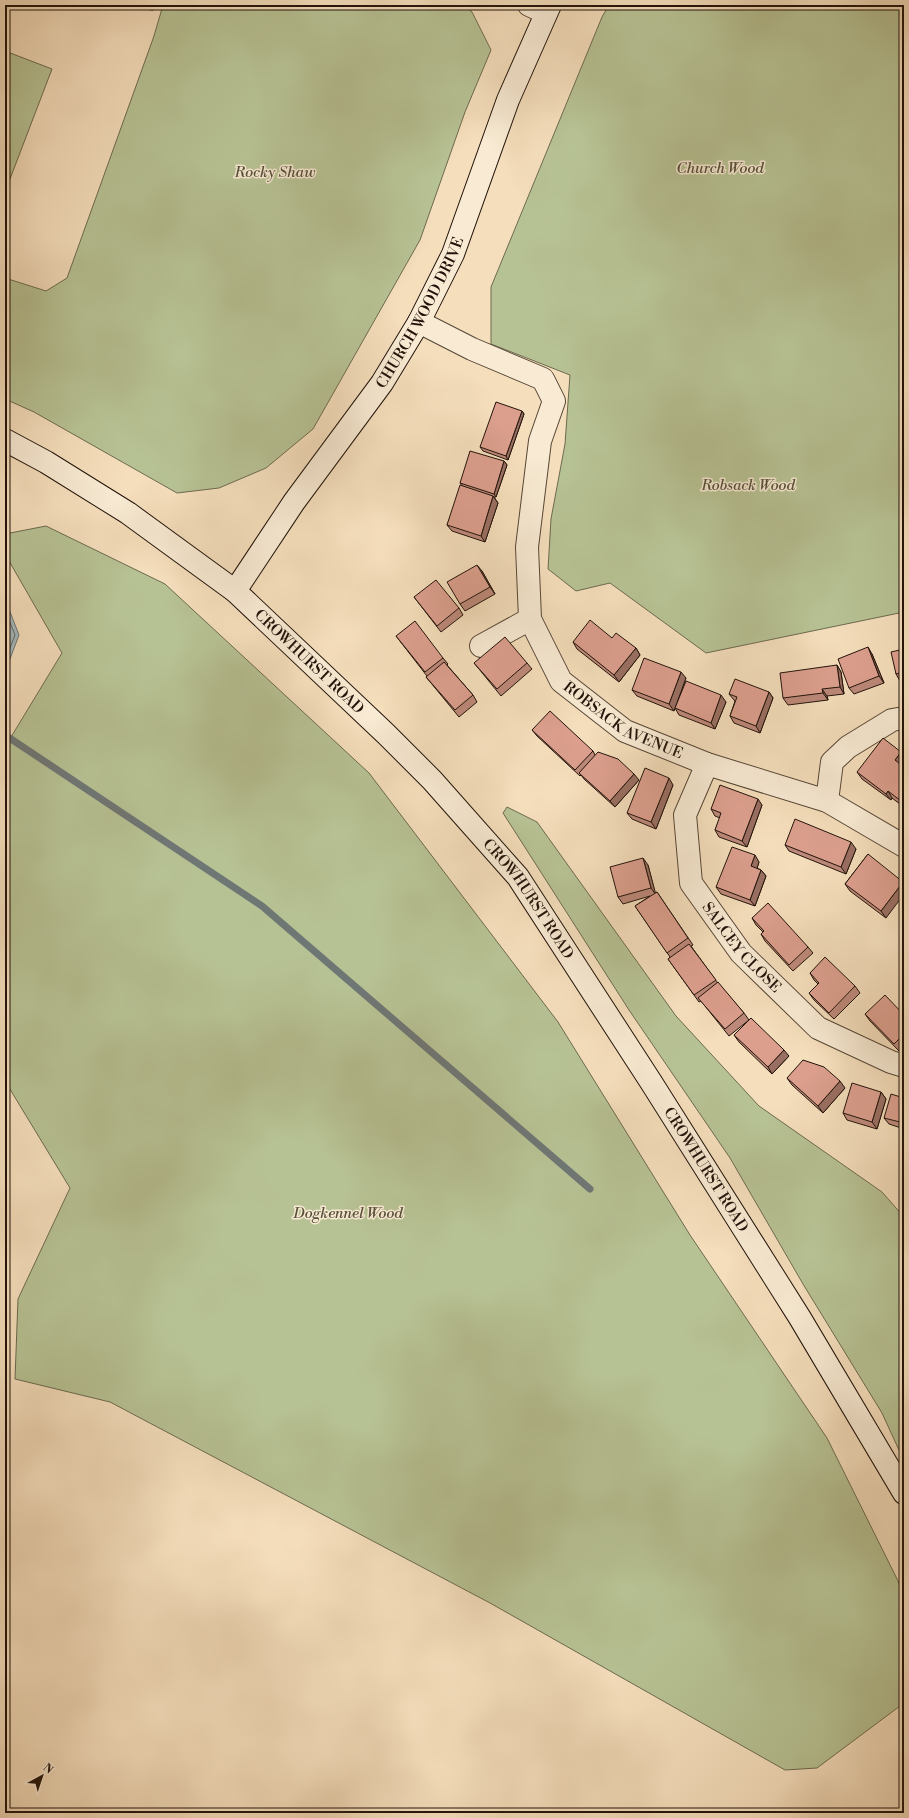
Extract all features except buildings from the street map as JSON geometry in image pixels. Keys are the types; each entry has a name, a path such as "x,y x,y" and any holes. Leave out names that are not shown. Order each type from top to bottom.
{"street":[{"name":"CHURCH WOOD DRIVE","path":"234,591 294,502 382,383 418,322 454,254 542,8"},
{"name":"ROBSACK AVENUE","path":"418,322 472,349 543,379 554,401 540,441 527,547 530,619 561,681 625,731 707,764 827,801 904,846"},
{"name":"CROWHURST ROAD","path":"5,440 46,462 128,513 234,591 386,734 432,780 518,877 655,1088 800,1318 904,1493"},
{"path":"481,646 530,619"},
{"path":"827,801 832,762 848,747 892,720 904,718"},
{"name":"SALCEY CLOSE","path":"707,764 685,815 691,882 741,953 818,1028 891,1062 904,1066"}],"green space":[{"name":"Rocky Shaw","path":"163,5 464,5 472,12 491,50 465,112 420,240 313,429 266,468 219,488 177,493 34,412 5,399 5,278 46,291 67,278 154,36"},
{"path":"609,5 904,5 904,612 706,653 610,583 576,591 548,569 551,519 565,444 570,375 491,344 491,287 602,17"},
{"path":"5,51 52,69 5,192"},
{"name":"Dogkennel Wood","path":"46,526 165,584 369,773 558,1022 690,1235 827,1438 904,1593 904,1703 817,1768 785,1770 490,1603 110,1402 15,1379 18,1299 70,1188 5,1081 5,744 8,742 62,653 5,554 5,534"},
{"path":"507,807 537,822 676,1016 759,1106 882,1192 904,1217 904,1461 882,1413 803,1284 730,1158 629,1010 503,813"}],"water":[{"path":"5,599 19,635 5,672"}],"waterway":[{"path":"5,735 262,906 590,1189"}],"park label":[{"name":"Church Wood","path":"720,168"},
{"name":"Robsack Wood","path":"748,485"}]}
